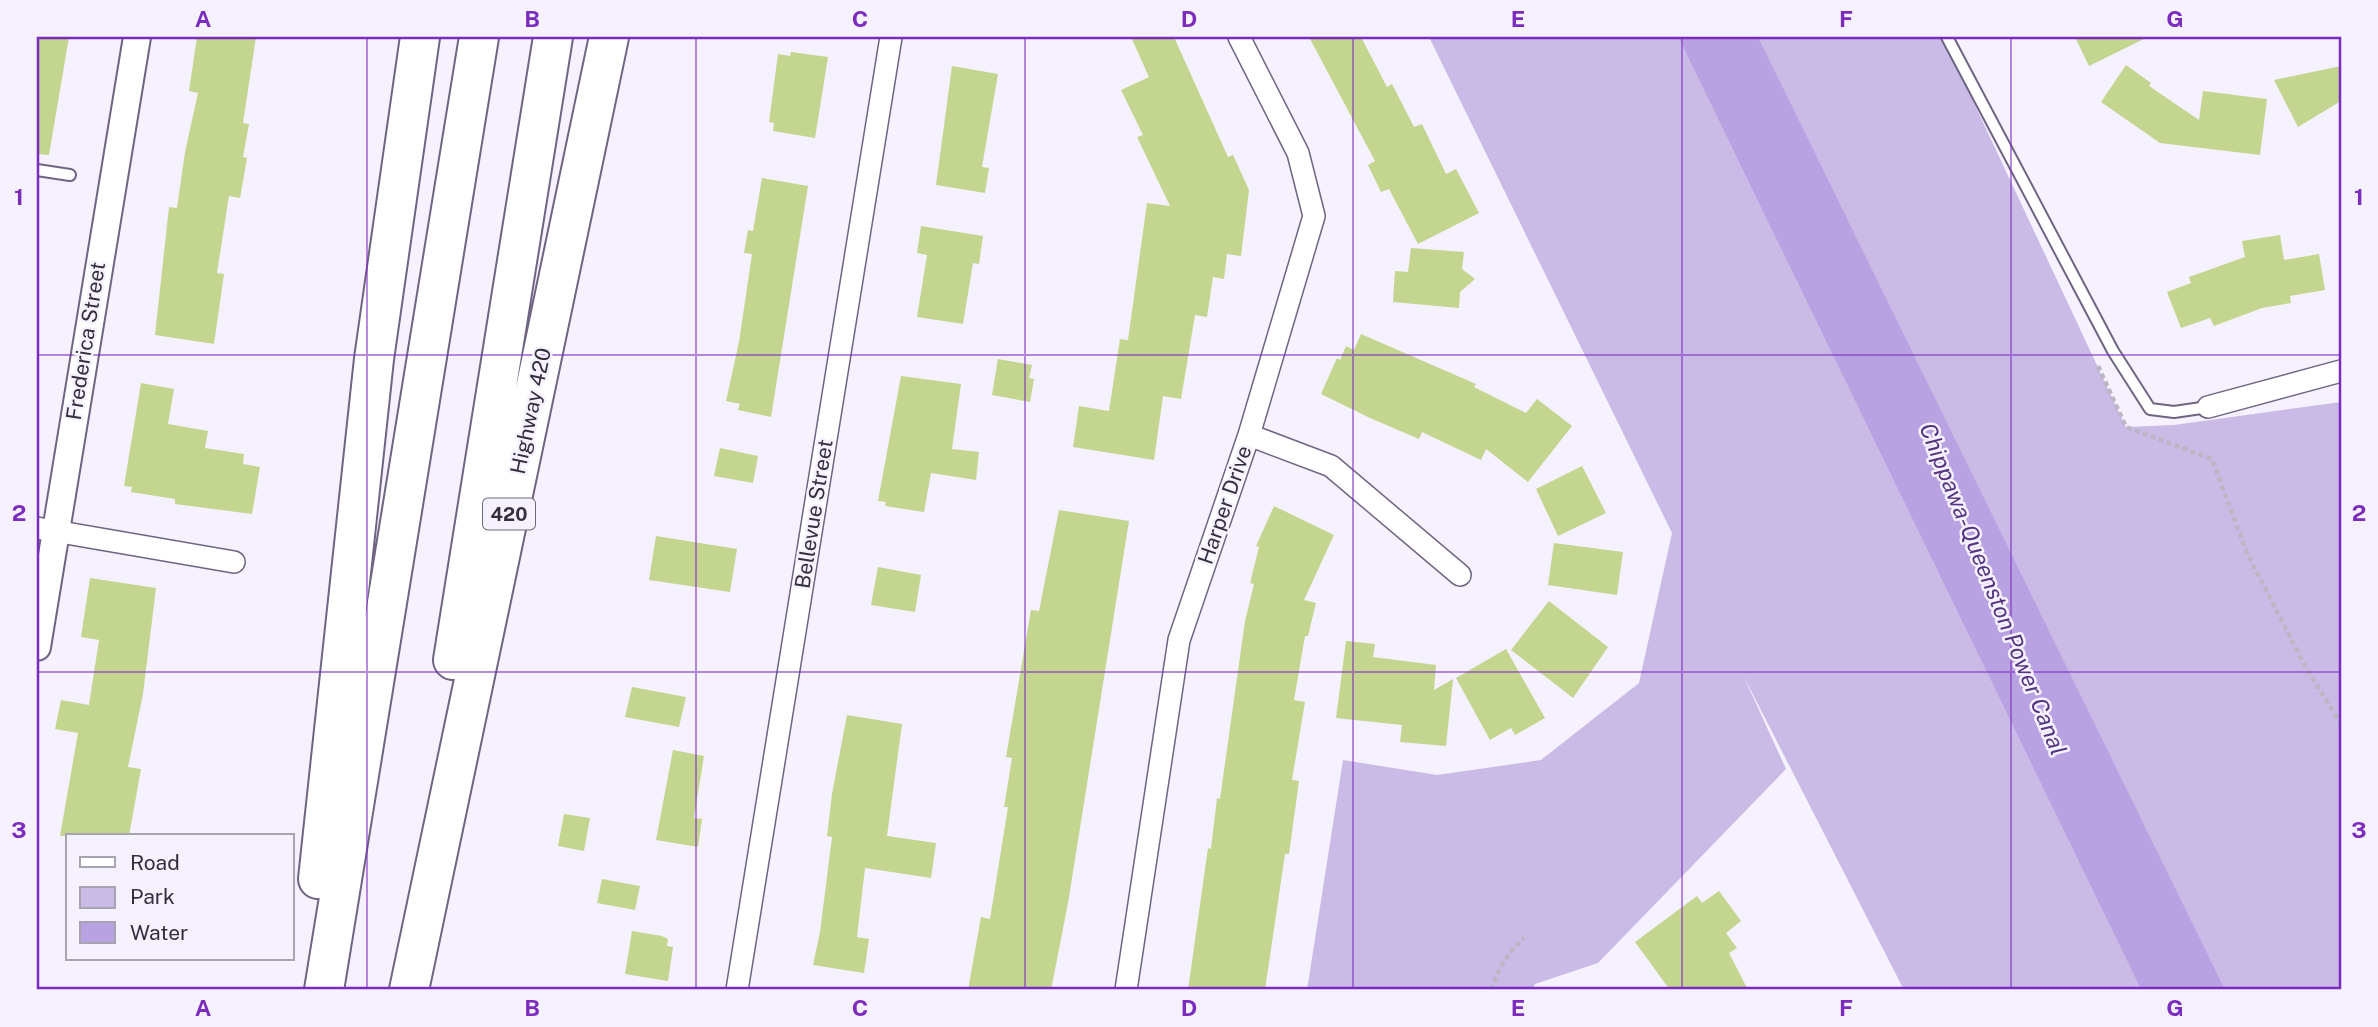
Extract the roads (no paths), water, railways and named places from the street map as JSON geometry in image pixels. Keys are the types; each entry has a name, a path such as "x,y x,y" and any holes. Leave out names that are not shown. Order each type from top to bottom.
{"highway":[{"path":"374,359 397,37"},
{"path":"306,990 374,359 419,37"},
{"path":"324,990 479,37"},
{"path":"401,990 553,37"},
{"name":"Highway 420","path":"409,990 609,37"}],"street":[{"name":"Frederica Street","path":"37,646 46,530 137,37"},
{"name":"Bellevue Street","path":"737,990 891,37"},
{"name":"Harper Drive","path":"1126,990 1179,640 1249,435 1314,216 1298,153 1238,37"},
{"path":"2208,407 2341,371"},
{"path":"1249,435 1331,466 1460,575"},
{"path":"46,530 234,562"}],"lane":[{"path":"1947,37 2113,351 2150,409 2174,412 2208,407"},
{"path":"37,170 70,175"}],"water":[{"name":"Chippawa-Queenston Power Canal","path":"1678,37 1758,37 2225,990 2141,990"}]}
